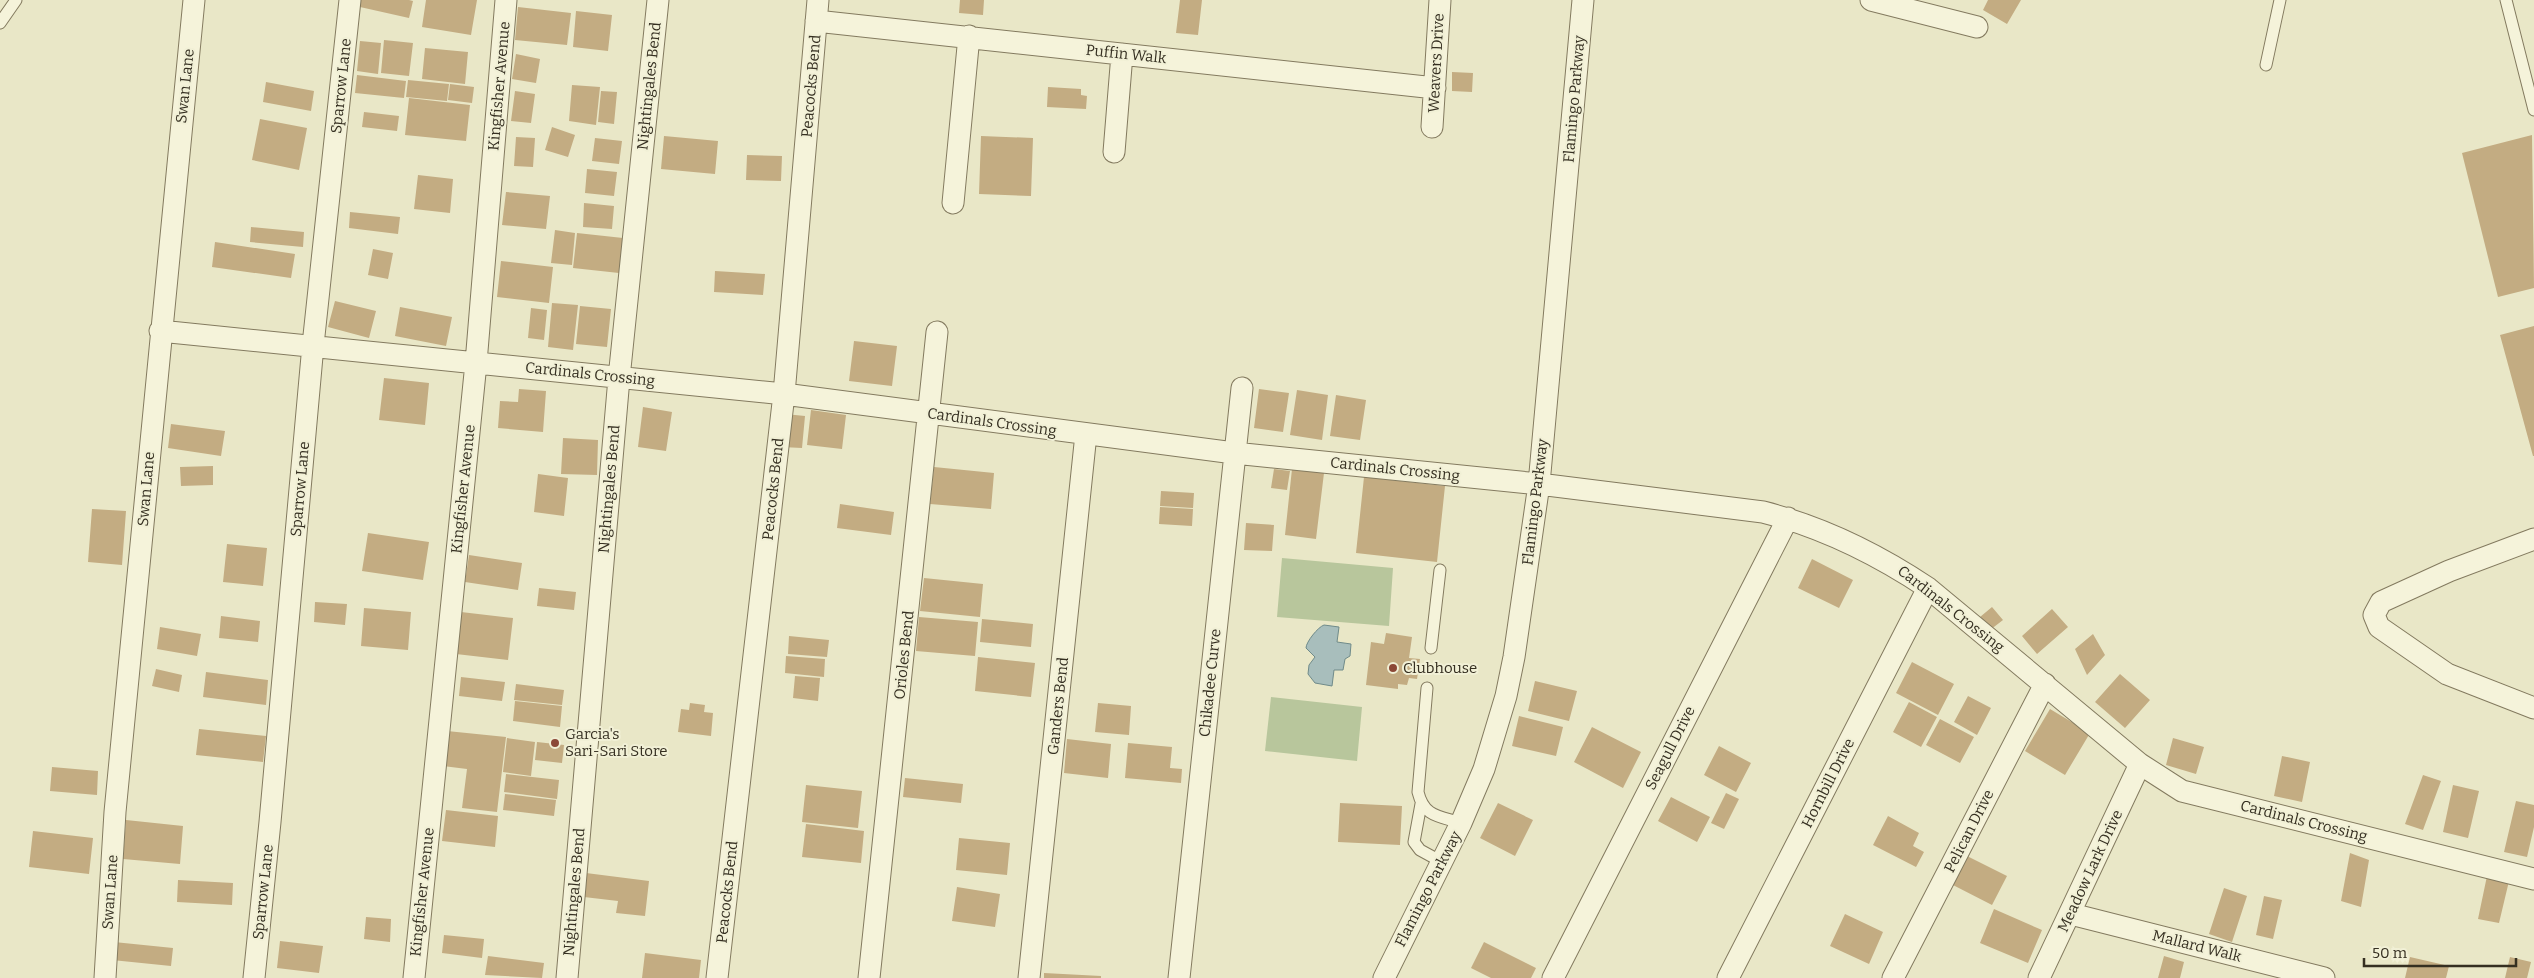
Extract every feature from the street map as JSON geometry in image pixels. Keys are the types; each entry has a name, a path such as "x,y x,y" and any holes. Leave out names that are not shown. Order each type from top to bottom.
{"street":[{"name":"Swan Lane","path":"105,978 115,812 160,331 194,0"},
{"name":"Sparrow Lane","path":"254,978 272,802 313,345 350,0"},
{"name":"Kingfisher Avenue","path":"414,978 476,363 506,0"},
{"name":"Nightingales Bend","path":"567,978 619,378 658,0"},
{"name":"Weavers Drive","path":"1432,127 1440,0"},
{"name":"Flamingo Parkway","path":"1384,978 1461,823 1484,769 1506,696 1514,657 1539,484 1583,0"},
{"path":"1871,0 1977,27"},
{"name":"Puffin Walk","path":"817,10 969,36 1435,88"},
{"name":"Peacocks Bend","path":"717,978 784,394 817,10"},
{"path":"953,202 969,36"},
{"path":"1114,152 1122,54"},
{"name":"Cardinals Crossing","path":"160,331 784,394 1234,453 1539,484 1763,512 1788,518 1862,548 1894,565 1928,588 2140,764 2182,791 2534,879"},
{"name":"Orioles Bend","path":"869,978 937,332"},
{"name":"Chikadee Curve","path":"1179,978 1242,388"},
{"name":"Ganders Bend","path":"1029,978 1086,434"},
{"name":"Seagull Drive","path":"1553,978 1788,518"},
{"path":"2534,539 2449,571 2381,602 2374,615 2379,627 2447,674 2534,708"},
{"name":"Hornbill Drive","path":"1728,978 1928,588"},
{"name":"Pelican Drive","path":"1893,978 2045,684"},
{"name":"Meadow Lark Drive","path":"2039,978 2071,914 2140,764"},
{"name":"Mallard Walk","path":"2071,914 2324,978"}],"lane":[{"path":"0,23 16,0"},
{"path":"2266,66 2280,0"},
{"path":"2506,0 2532,92 2534,110"},
{"path":"1431,648 1440,570"},
{"path":"1427,688 1419,760 1418,792 1421,804 1428,813 1461,823"},
{"path":"1421,804 1414,842 1420,850 1442,862"}],"green space":[{"path":"1282,558 1393,568 1389,626 1277,617"},
{"path":"1271,697 1362,707 1357,761 1265,751"}],"water":[{"path":"1324,625 1339,627 1337,642 1351,644 1350,656 1345,659 1343,670 1334,670 1332,686 1315,683 1308,674 1309,665 1315,657 1306,648 1310,639"}],"building":[{"path":"361,0 413,1 409,18 360,7"},
{"path":"426,0 477,0 471,35 422,27"},
{"path":"960,0 984,0 983,15 959,13"},
{"path":"1180,0 1202,0 1198,35 1176,33"},
{"path":"1988,0 2021,0 2007,24 1983,10"},
{"path":"518,7 571,13 567,45 515,40"},
{"path":"576,11 612,15 608,51 573,47"},
{"path":"384,40 413,43 409,76 381,73"},
{"path":"360,41 381,43 378,74 357,71"},
{"path":"425,48 468,52 465,84 422,79"},
{"path":"516,54 540,59 536,83 512,79"},
{"path":"1452,72 1473,73 1472,92 1452,91"},
{"path":"357,75 406,81 404,98 355,93"},
{"path":"408,80 449,84 447,101 406,97"},
{"path":"266,82 314,91 311,111 263,102"},
{"path":"450,84 474,87 472,103 448,100"},
{"path":"572,85 600,87 596,125 569,121"},
{"path":"1048,87 1081,89 1081,95 1087,96 1086,109 1047,107"},
{"path":"515,91 535,94 531,123 511,121"},
{"path":"601,91 617,92 614,124 598,122"},
{"path":"409,98 470,105 466,141 405,135"},
{"path":"364,112 399,116 397,131 362,127"},
{"path":"260,119 307,128 299,170 252,160"},
{"path":"552,127 575,135 568,157 545,150"},
{"path":"2532,135 2534,288 2498,297 2462,153"},
{"path":"664,136 718,141 715,174 661,169"},
{"path":"981,136 1033,138 1031,196 979,194"},
{"path":"516,137 535,138 533,167 514,166"},
{"path":"595,138 622,141 619,164 592,161"},
{"path":"747,155 782,156 781,181 746,180"},
{"path":"587,169 617,172 614,196 585,193"},
{"path":"418,175 453,179 450,213 414,209"},
{"path":"506,192 550,196 546,229 502,225"},
{"path":"584,203 614,206 612,229 583,227"},
{"path":"350,212 400,217 398,234 349,228"},
{"path":"251,227 304,232 303,247 250,242"},
{"path":"555,230 575,233 572,265 551,263"},
{"path":"577,233 623,238 619,273 573,268"},
{"path":"215,242 295,254 291,278 212,267"},
{"path":"373,249 393,253 388,279 368,275"},
{"path":"501,261 553,267 549,303 497,297"},
{"path":"715,271 765,274 763,295 714,292"},
{"path":"335,301 376,311 369,338 328,327"},
{"path":"552,303 578,305 573,350 548,347"},
{"path":"580,306 611,309 607,347 576,344"},
{"path":"400,307 452,317 446,346 395,336"},
{"path":"531,308 547,310 544,340 528,338"},
{"path":"2534,326 2534,456 2533,456 2500,335"},
{"path":"854,341 897,346 892,386 849,381"},
{"path":"384,378 429,383 425,425 379,420"},
{"path":"519,389 546,391 543,432 498,428 500,401 518,402"},
{"path":"1259,389 1289,393 1283,432 1254,428"},
{"path":"1297,390 1328,395 1322,440 1290,435"},
{"path":"1336,395 1366,400 1360,440 1330,436"},
{"path":"643,407 672,412 666,451 638,447"},
{"path":"811,410 846,415 842,449 807,445"},
{"path":"785,414 805,416 802,448 782,447"},
{"path":"171,424 225,431 221,456 168,448"},
{"path":"563,438 598,440 597,475 561,474"},
{"path":"213,466 213,485 181,486 180,467"},
{"path":"934,467 994,473 991,509 930,504"},
{"path":"1274,469 1290,471 1287,490 1271,488"},
{"path":"1292,469 1324,473 1316,539 1285,535"},
{"path":"538,474 568,478 564,516 534,512"},
{"path":"1364,477 1445,486 1437,562 1356,553"},
{"path":"1161,491 1194,493 1193,508 1160,506"},
{"path":"840,504 894,512 891,535 837,528"},
{"path":"1160,507 1193,509 1192,526 1159,524"},
{"path":"92,509 126,511 122,565 88,562"},
{"path":"1246,523 1274,525 1272,551 1244,550"},
{"path":"368,533 429,542 423,580 362,571"},
{"path":"227,544 267,548 263,586 223,582"},
{"path":"469,555 522,563 518,590 465,582"},
{"path":"1812,559 1853,580 1839,608 1798,588"},
{"path":"924,578 983,584 980,617 920,611"},
{"path":"539,588 576,592 574,610 537,606"},
{"path":"315,602 347,604 345,625 314,622"},
{"path":"1992,607 2003,620 1990,630 1980,617"},
{"path":"364,608 411,612 408,650 361,646"},
{"path":"2052,609 2068,627 2037,654 2022,636"},
{"path":"461,612 513,618 508,660 456,654"},
{"path":"221,616 260,621 258,642 219,638"},
{"path":"919,617 978,622 975,656 916,651"},
{"path":"982,619 1033,624 1031,647 980,642"},
{"path":"160,627 201,634 197,656 157,649"},
{"name":"Clubhouse","path":"1386,633 1412,637 1409,658 1420,659 1417,679 1409,678 1407,685 1398,684 1398,689 1366,685 1371,642 1384,644"},
{"path":"2093,634 2105,655 2087,675 2075,649"},
{"path":"789,636 829,640 827,657 788,654"},
{"path":"786,656 825,659 824,677 785,673"},
{"path":"978,657 1035,663 1031,697 975,691"},
{"path":"1912,662 1954,684 1938,715 1896,693"},
{"path":"156,669 182,675 179,692 152,686"},
{"path":"206,672 268,680 266,705 203,697"},
{"path":"2120,674 2150,700 2125,728 2095,702"},
{"path":"795,676 820,678 818,701 793,698"},
{"path":"461,677 505,682 502,701 459,696"},
{"path":"1535,681 1577,691 1569,721 1528,711"},
{"path":"516,684 564,690 562,705 514,700"},
{"path":"1968,696 1991,708 1977,735 1954,722"},
{"path":"515,701 562,706 560,727 513,721"},
{"path":"1909,702 1937,717 1921,747 1893,732"},
{"path":"690,703 705,705 704,712 713,713 711,736 678,732 681,709 689,710"},
{"path":"1098,703 1131,706 1129,735 1095,732"},
{"path":"2050,709 2090,733 2065,775 2025,751"},
{"path":"1519,716 1563,727 1556,756 1512,746"},
{"path":"1940,719 1974,737 1960,763 1926,745"},
{"path":"1592,727 1641,752 1623,788 1574,762"},
{"path":"199,729 266,736 263,762 196,755"},
{"path":"447,731 506,737 497,812 462,808 467,769 443,766"},
{"path":"507,738 535,742 531,776 503,772"},
{"path":"2173,738 2204,747 2196,774 2166,765"},
{"path":"1067,739 1111,744 1108,778 1064,773"},
{"path":"537,742 564,745 562,763 535,760"},
{"path":"1128,743 1172,747 1170,768 1182,769 1181,783 1125,778"},
{"path":"1719,746 1751,763 1736,792 1704,775"},
{"path":"2282,756 2310,762 2302,802 2274,796"},
{"path":"52,767 98,771 97,795 50,791"},
{"path":"506,774 559,780 557,799 504,792"},
{"path":"2423,775 2441,781 2423,830 2405,824"},
{"path":"905,778 963,784 961,803 903,797"},
{"path":"806,785 862,791 858,828 802,822"},
{"path":"2453,785 2479,791 2468,838 2443,832"},
{"path":"1726,793 1739,799 1724,829 1711,823"},
{"path":"505,794 556,800 554,816 503,810"},
{"path":"1671,797 1710,817 1697,842 1658,821"},
{"path":"2516,801 2534,805 2534,827 2527,857 2504,852"},
{"path":"1340,803 1402,806 1400,845 1338,842"},
{"path":"1498,803 1533,820 1515,856 1480,838"},
{"path":"446,810 498,816 495,847 442,841"},
{"path":"1888,816 1919,833 1913,846 1924,852 1916,867 1873,845"},
{"path":"126,820 183,826 180,864 123,859"},
{"path":"806,824 864,831 861,863 802,857"},
{"path":"33,831 93,838 89,874 29,867"},
{"path":"959,838 1010,843 1007,875 956,870"},
{"path":"2350,853 2369,860 2361,907 2341,901"},
{"path":"1965,855 2007,876 1992,905 1951,884"},
{"path":"586,873 649,881 645,916 616,913 618,901 584,897"},
{"path":"2487,876 2509,881 2499,923 2478,919"},
{"path":"178,880 233,883 232,905 177,902"},
{"path":"957,887 1000,894 995,927 952,921"},
{"path":"2224,888 2247,896 2232,942 2209,934"},
{"path":"2264,896 2282,900 2273,939 2256,935"},
{"path":"1994,909 2042,930 2028,963 1980,943"},
{"path":"1845,914 1883,932 1869,964 1830,946"},
{"path":"366,917 391,919 390,942 364,939"},
{"path":"444,935 484,939 482,958 442,953"},
{"path":"280,941 323,946 319,973 277,968"},
{"path":"114,942 173,948 171,966 112,960"},
{"path":"1484,942 1536,968 1531,978 1491,978 1471,968"},
{"path":"645,953 701,960 699,978 642,978"},
{"path":"488,956 544,963 542,978 485,975"},
{"path":"2164,956 2184,962 2180,978 2158,978"},
{"path":"2410,957 2449,966 2446,978 2405,978"},
{"path":"2510,957 2531,962 2527,978 2505,978"},
{"path":"1044,973 1101,976 1101,978 1044,978"}],"place":[{"name":"Clubhouse","path":"1393,668"},
{"name":"Garcia's Sari-Sari Store","path":"555,743"}]}
